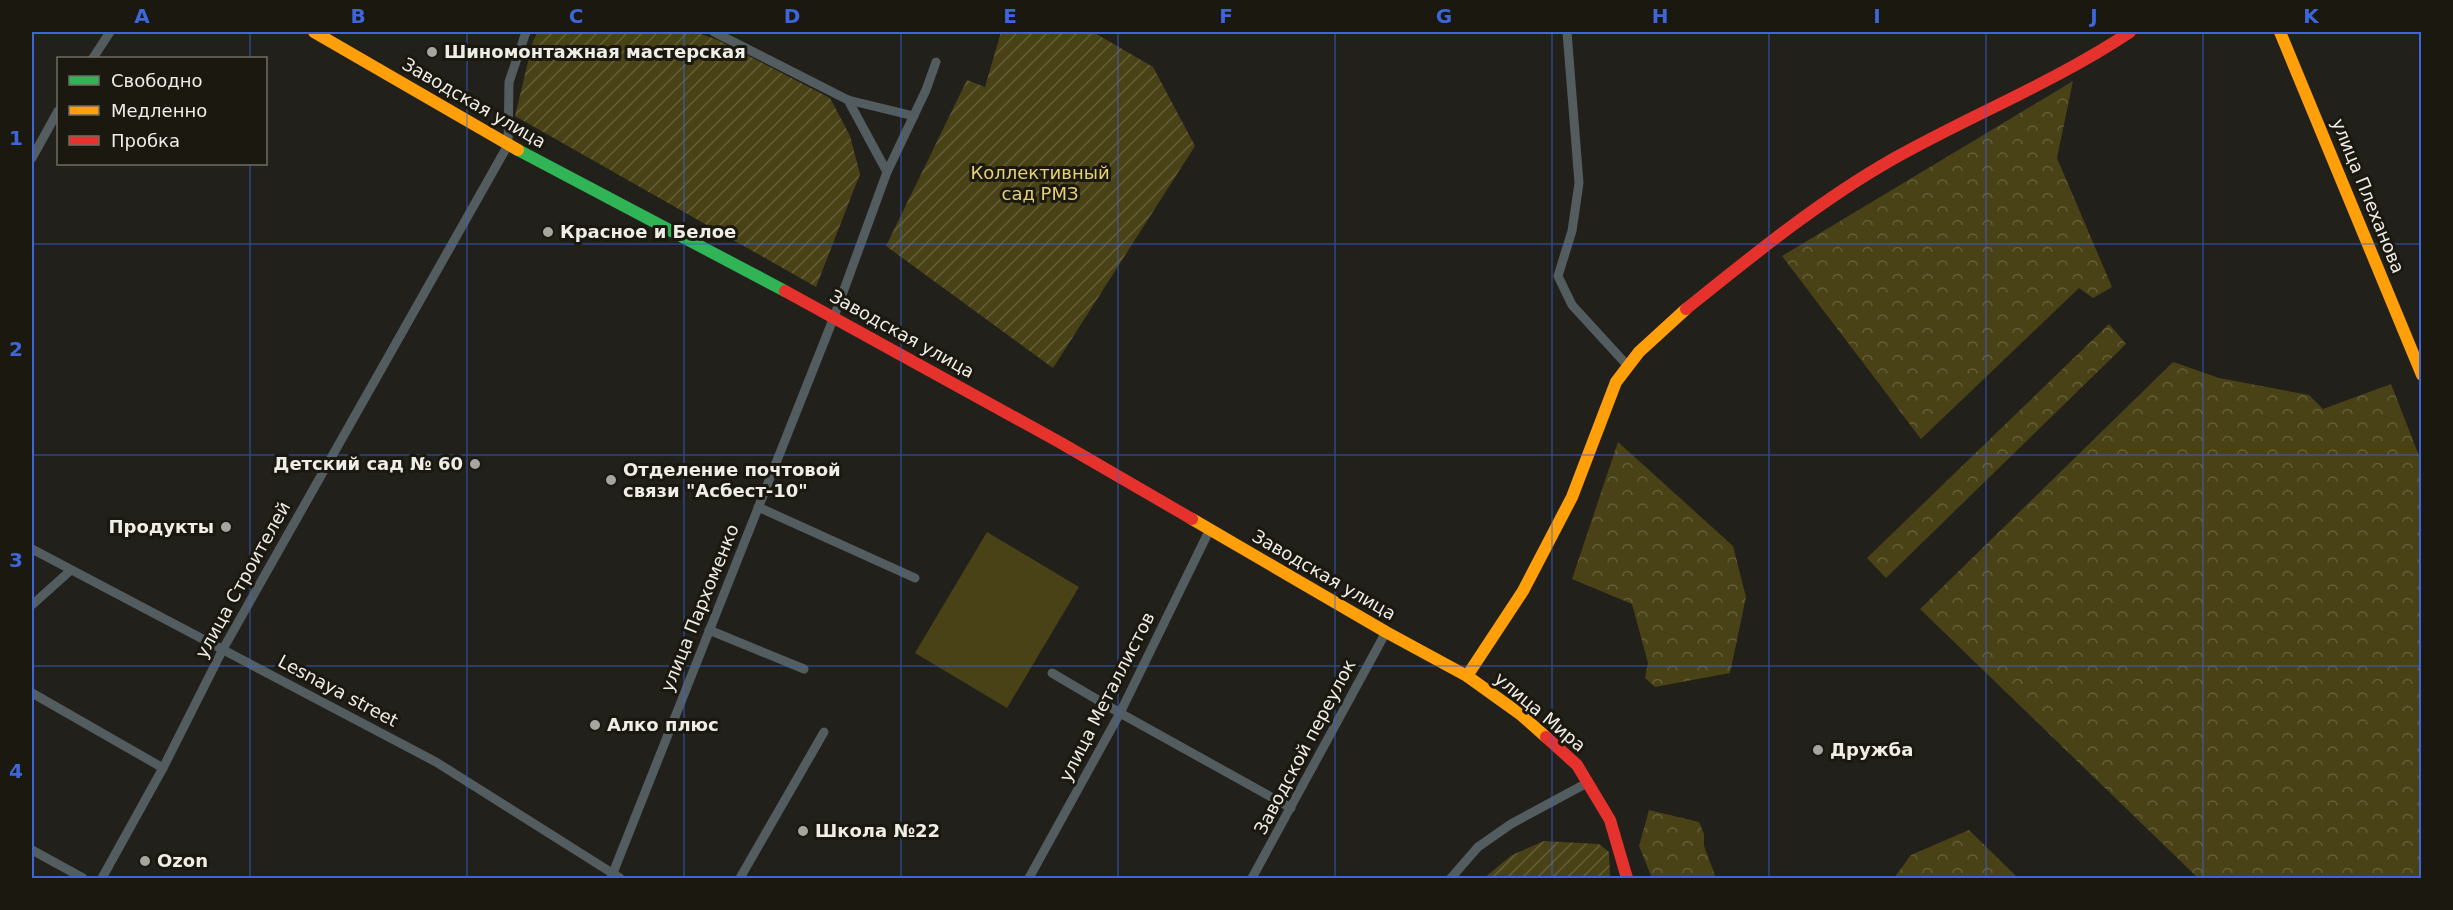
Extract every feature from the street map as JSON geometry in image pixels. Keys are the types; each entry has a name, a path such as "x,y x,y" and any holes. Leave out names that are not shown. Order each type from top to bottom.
{"street":[{"path":"94,57 110,32"},
{"name":"Заводская улица","path":"314,32 508,145 834,317 1467,676"},
{"path":"508,145 508,82 526,32"},
{"path":"714,32 848,100 914,116"},
{"path":"1567,32 1579,183 1572,231 1558,276 1572,305 1627,364"},
{"path":"1467,676 1523,591 1572,497 1616,382 1627,364 1667,323 1788,229 1890,161 2090,58 2130,32"},
{"name":"улица Плеханова","path":"2280,32 2421,375"},
{"name":"улица Пархоменко","path":"615,877 709,630 834,317 887,172 914,116 936,62"},
{"path":"848,100 887,172"},
{"path":"32,158 57,113"},
{"name":"улица Строителей","path":"102,879 163,768 223,649 508,145"},
{"path":"758,507 915,578"},
{"name":"улица Металлистов","path":"1029,879 1120,713 1210,529"},
{"name":"Lesnaya street","path":"32,549 436,762 615,877"},
{"path":"32,605 71,570"},
{"path":"709,630 804,669"},
{"name":"Заводской переулок","path":"1252,879 1386,632"},
{"path":"1052,673 1291,808"},
{"name":"улица Мира","path":"1467,676 1520,714 1576,765 1610,820 1627,879"},
{"path":"32,693 163,768"},
{"path":"740,879 824,732"},
{"path":"1450,879 1478,847 1511,824 1587,783"},
{"path":"32,850 83,879"}],"green space":[{"path":"538,32 695,32 718,40 830,98 850,136 860,174 816,287 515,116 533,41"},
{"name":"Коллективный сад РМЗ","path":"1001,32 1093,32 1153,67 1195,146 1053,368 886,246 967,80 985,87"},
{"path":"2073,81 2057,158 2112,287 2093,298 2079,288 1921,439 1782,256"},
{"path":"2109,324 2126,344 1886,578 1867,558"},
{"path":"2173,362 2219,378 2309,395 2323,409 2391,384 2421,461 2421,878 2198,878 1920,609"},
{"path":"1618,442 1733,546 1746,597 1730,673 1655,687 1645,678 1648,663 1632,604 1572,579"},
{"path":"987,532 1079,587 1007,708 915,653"},
{"path":"1649,810 1699,822 1704,834 1704,846 1716,878 1652,878 1639,846"},
{"path":"1969,830 2018,878 1894,878 1911,855"},
{"path":"1544,841 1599,844 1609,852 1610,878 1484,878 1512,855"}],"traffic: fast":[{"path":"518,150 785,291"}],"traffic: slow":[{"path":"314,32 518,150"},
{"path":"2280,32 2422,375"},
{"path":"1467,676 1523,591 1572,497 1616,382 1639,352 1686,309"},
{"path":"1192,519 1386,632 1467,676 1520,714 1546,737"}],"traffic: jam":[{"path":"1686,309 1786,230 1866,175 1923,143 2043,83 2130,32"},
{"path":"785,291 1061,443 1192,519"},
{"path":"1546,737 1577,765 1610,820 1627,878"}],"place":[{"name":"Шиномонтажная мастерская","path":"432,52"},
{"name":"Красное и Белое","path":"548,232"},
{"name":"Детский сад № 60","path":"475,464"},
{"name":"Отделение почтовой связи \"Асбест-10\"","path":"611,480"},
{"name":"Продукты","path":"226,527"},
{"name":"Алко плюс","path":"595,725"},
{"name":"Дружба","path":"1818,750"},
{"name":"Школа №22","path":"803,831"},
{"name":"Ozon","path":"145,861"}]}
